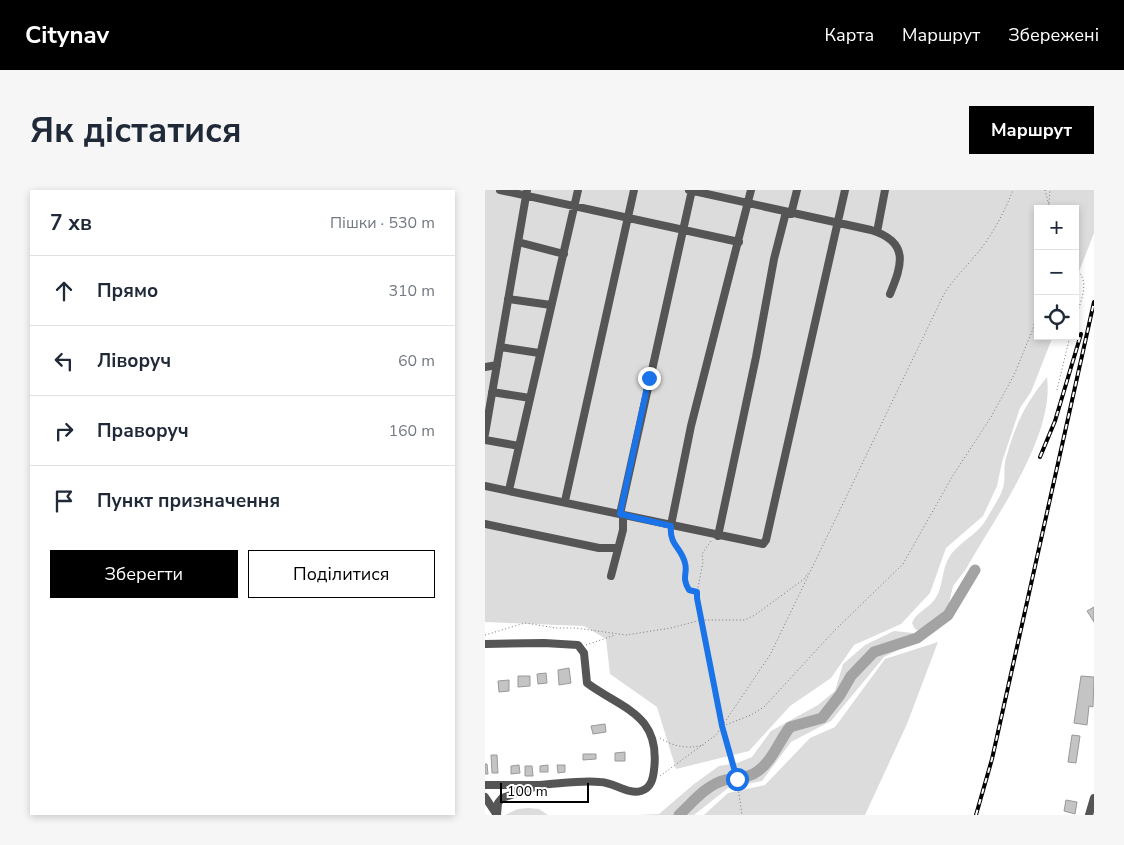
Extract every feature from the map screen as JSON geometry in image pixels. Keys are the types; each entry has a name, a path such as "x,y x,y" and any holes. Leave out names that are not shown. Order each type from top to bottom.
{"street":[{"path":"500,190 526,193 627,218 739,242"},
{"path":"509,490 578,190"},
{"path":"565,501 634,190"},
{"path":"611,576 623,530 621,515 691,190 877,232 889,239 901,254 900,270 890,294"},
{"path":"671,526 691,426 751,190"},
{"path":"717,536 756,356 773,259 797,190"},
{"path":"485,486 565,501 717,536 759,544 766,540 845,190"},
{"path":"877,232 885,190"},
{"path":"485,434 526,193"},
{"path":"518,242 564,254"},
{"path":"508,299 551,305"},
{"path":"500,347 539,353"},
{"path":"485,367 497,365"},
{"path":"492,392 529,398"},
{"path":"485,440 519,446"},
{"path":"485,524 599,548 619,548"},
{"path":"485,644 544,643 579,646 584,653 587,683 626,706 649,730 655,766 651,783 643,791 636,792 606,782 485,785"},
{"path":"497,815 498,803 502,798 540,785"},
{"path":"485,797 497,815"},
{"path":"1089,815 1094,798"}],"path":[{"path":"651,783 670,767 704,745 722,726 771,655 810,570 945,292 954,278 983,244 1007,206 1013,190"},
{"path":"1045,190 1049,203"},
{"path":"1049,203 1050,190"},
{"path":"1079,271 1084,281 1079,302"},
{"path":"722,726 751,715 764,706 834,632 903,564 952,477 991,417 1014,375 1034,323"},
{"path":"1057,390 1069,340"},
{"path":"671,526 672,540 686,564 684,582 689,590 697,592"},
{"path":"717,536 714,537 702,554 703,562 697,592 722,726 736,773 742,815"},
{"path":"579,646 617,634 671,628 701,620 731,621 749,618 797,584 810,570"},
{"path":"485,635 531,623 550,628 576,628 617,634"},
{"path":"658,738 675,746 687,748 704,745"}],"shaded area":[{"path":"485,190 1094,190 1094,233 1079,272 1079,205 1034,205 1034,340 1051,340 1031,392 1020,408 1002,462 997,486 983,516 946,548 930,593 901,624 854,645 831,678 790,706 749,751 676,769 657,707 610,674 606,639 584,626 485,622"},
{"path":"1047,377 1047,400 1042,425 1033,450 1020,476 966,569 953,586 948,608 921,632 915,629 912,623 914,619 938,594 945,566 950,556 983,524 998,500 1004,484 1006,458 1014,434 1027,405"},
{"path":"894,631 913,633 916,641 884,657 831,721 791,742 762,781 728,788 694,815 638,815 659,814 694,784 719,766 737,763 752,757 771,731 818,705 835,691 843,664 865,645"},
{"path":"938,642 907,724 865,815 704,815 728,793 765,785 810,738 835,727 885,659"},
{"path":"518,809 539,809 548,815 505,815"}],"building":[{"path":"1094,607 1094,622 1087,611"},
{"path":"569,668 571,683 559,685 558,670"},
{"path":"546,673 547,683 538,684 537,674"},
{"path":"518,676 530,676 530,686 518,687"},
{"path":"1081,676 1094,677 1093,707 1089,706 1087,725 1074,723"},
{"path":"509,680 509,691 499,692 498,681"},
{"path":"605,724 606,732 593,734 591,726"},
{"path":"1072,735 1080,736 1076,763 1068,762"},
{"path":"625,752 625,761 615,761 615,753"},
{"path":"583,754 596,754 596,759 583,760"},
{"path":"491,755 497,755 498,773 492,773"},
{"path":"485,764 487,764 488,774 485,774"},
{"path":"519,765 520,773 511,774 511,766"},
{"path":"548,765 548,772 540,772 540,766"},
{"path":"557,765 565,765 565,772 558,773"},
{"path":"525,766 532,766 533,776 525,776"},
{"path":"1066,800 1077,802 1075,814 1064,811"}],"waterway":[{"path":"679,815 700,794 718,782 750,775 758,771 772,756 790,727 822,718 840,695 851,676 874,652 917,638 948,615 975,570"}],"railway":[{"path":"976,815 992,759 1094,302"},
{"path":"1040,457 1055,421 1081,334"}],"route":[{"path":"649,378 620,514 671,526 670,535 686,564 684,582 689,590 697,592 722,726 737,779"}]}
